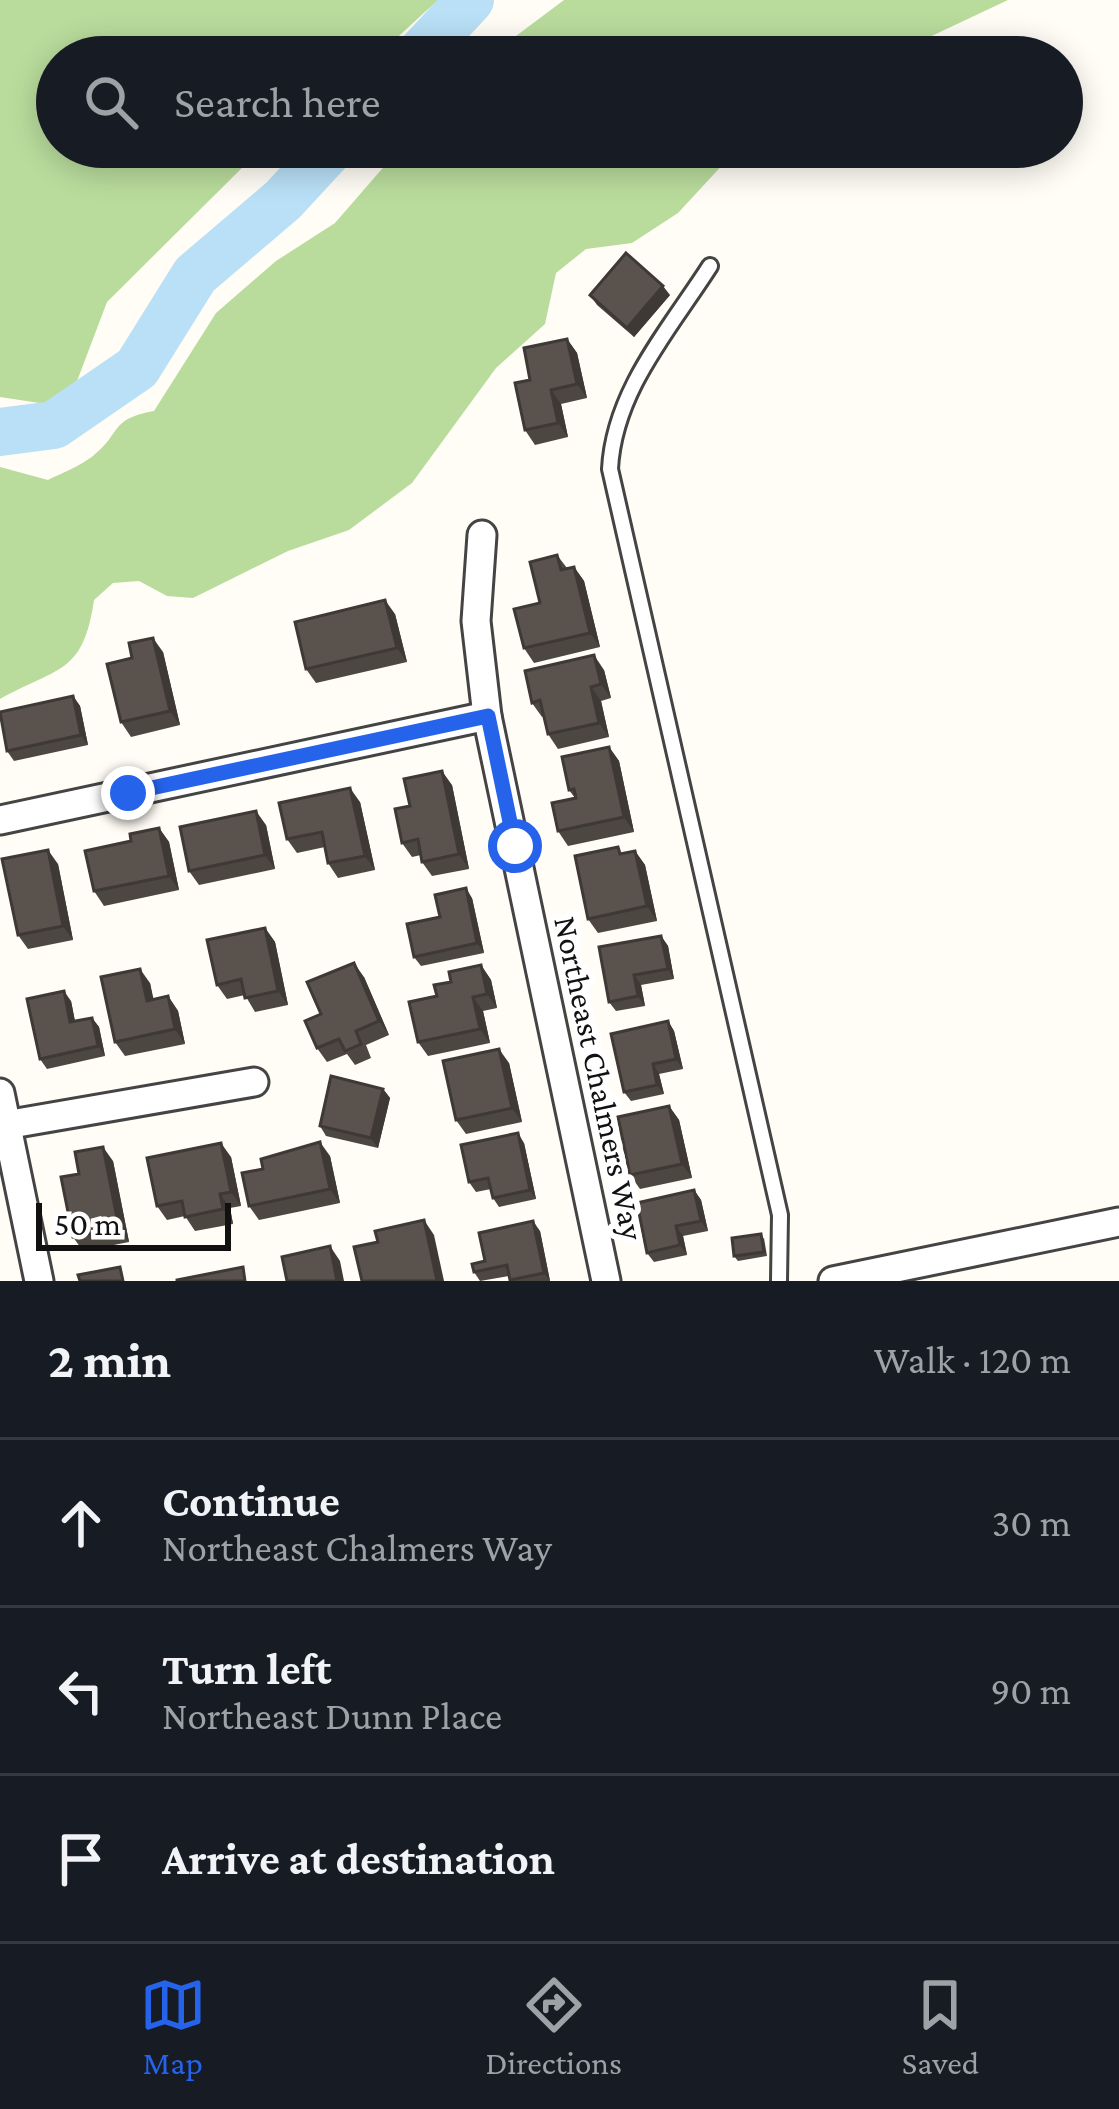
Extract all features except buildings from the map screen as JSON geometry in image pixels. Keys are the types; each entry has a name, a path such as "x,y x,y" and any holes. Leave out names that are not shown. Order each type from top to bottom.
{"street":[{"name":"Northeast Chalmers Way","path":"482,535 476,621 488,716 606,1281"},
{"path":"0,820 488,716"},
{"path":"3,1125 254,1082"},
{"path":"0,1093 39,1281"},
{"path":"832,1281 1119,1222"}],"lane":[{"path":"710,266 628,394 616,419 610,469 780,1215 779,1281"}],"green space":[{"path":"0,0 438,0 399,36 36,36 36,168 242,168 107,302 74,389 46,404 0,397"},
{"path":"564,0 1008,0 932,36 516,36"},
{"path":"383,168 720,168 678,213 632,243 586,249 556,273 545,324 496,368 412,483 349,530 288,551 193,598 167,596 139,581 113,583 94,600 75,655 53,673 0,699 0,467 48,480 93,456 123,423 154,411 216,313 276,261 335,223"}],"waterway":[{"path":"437,36 470,0"},
{"path":"0,432 54,425 137,368 195,275 283,200 313,168"}],"route":[{"path":"128,793 488,716 515,846"}]}
